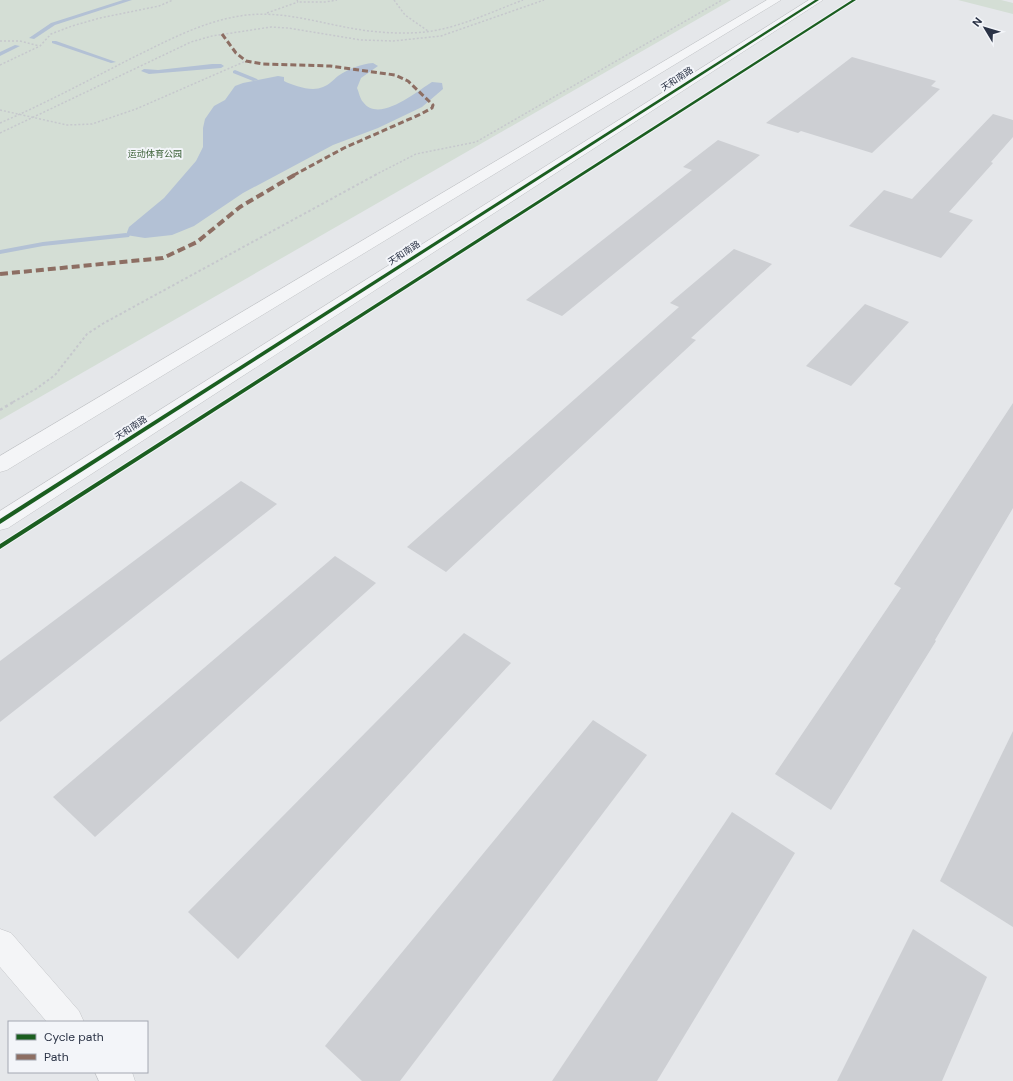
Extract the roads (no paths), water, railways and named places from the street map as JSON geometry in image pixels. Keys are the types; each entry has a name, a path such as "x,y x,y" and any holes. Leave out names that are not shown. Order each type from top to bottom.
{"street":[{"name":"天和南路","path":"0,465 775,0"},
{"name":"天和南路","path":"0,522 817,0"},
{"path":"0,944 67,1021"},
{"path":"112,1073 119,1081"}],"water":[{"path":"373,63 378,66 361,78 357,88 362,101 370,108 388,108 398,104 432,82 442,83 443,89 422,107 378,128 333,145 243,193 194,226 172,235 145,238 126,235 129,227 164,198 196,161 203,147 203,128 205,119 214,106 225,100 235,86 278,76 284,77 284,81 308,89 314,89 327,85 350,69 364,64"}],"waterway":[{"path":"32,38 53,24 129,0"},
{"path":"54,42 113,62"},
{"path":"0,54 17,46"},
{"path":"144,71 149,72 221,66"},
{"path":"235,72 255,80"},
{"path":"0,252 43,244 126,235"}],"park label":[{"name":"运动体育公园","path":"155,154"}]}
